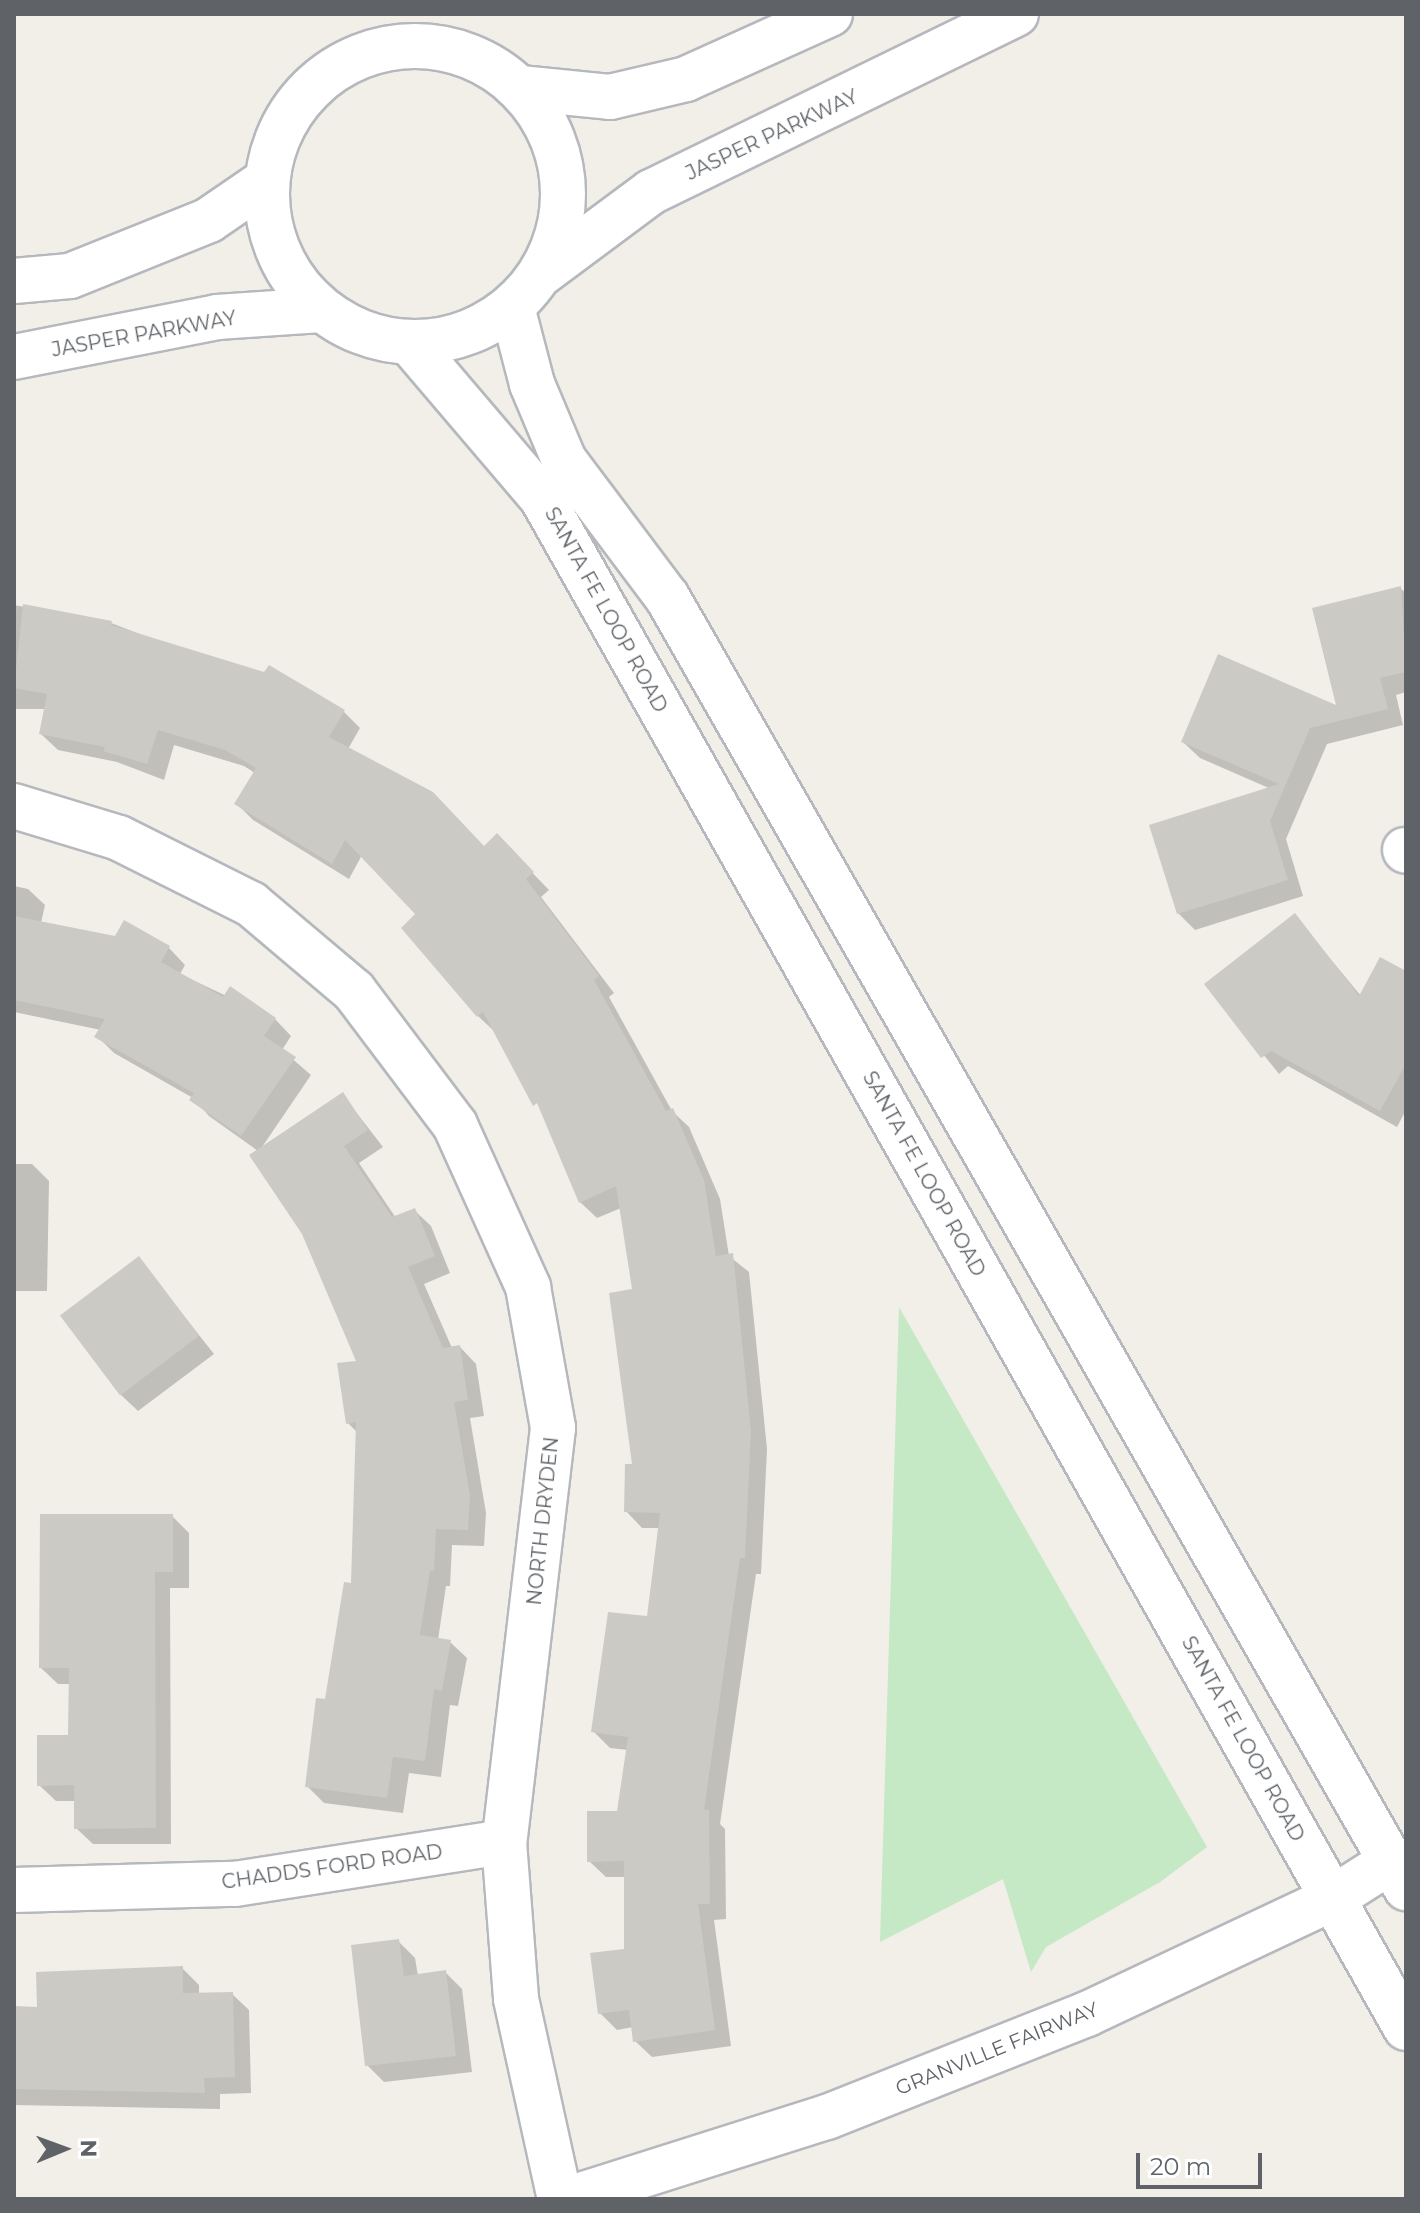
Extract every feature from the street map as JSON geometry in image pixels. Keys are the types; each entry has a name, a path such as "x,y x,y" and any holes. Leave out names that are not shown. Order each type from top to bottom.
{"main road":[{"path":"520,88 610,97 686,79 830,14"},
{"name":"JASPER PARKWAY","path":"540,274 651,192 1016,14"},
{"path":"434,45 469,56 520,88 549,129 563,178 560,228 540,274 512,307 482,328 447,340 410,343 363,334 321,310 289,274 270,230 266,181 277,135 303,94 341,64 386,47 434,45"},
{"path":"14,281 70,276 209,220 266,181"},
{"name":"SANTA FE LOOP ROAD","path":"512,307 532,384 564,460 667,597 1401,1867"},
{"name":"JASPER PARKWAY","path":"14,357 217,317 321,310"},
{"name":"SANTA FE LOOP ROAD","path":"410,343 542,498 1406,2028"},
{"name":"NORTH DRYDEN","path":"14,806 119,838 251,904 354,991 455,1125 528,1287 553,1428 504,1842 516,1999 560,2199"},
{"name":"CHADDS FORD ROAD","path":"14,1890 235,1884 504,1842"},
{"name":"GRANVILLE FAIRWAY","path":"568,2199 827,2117 1087,2014 1401,1867"}],"green space":[{"path":"899,1307 1207,1847 1160,1882 1046,1947 1031,1972 1003,1879 880,1942"}],"building":[{"path":"1401,586 1406,672 1380,678 1388,709 1310,728 1270,821 1288,880 1177,914 1149,825 1279,784 1181,742 1218,654 1336,705 1312,608"},
{"path":"23,604 112,621 111,625 264,672 269,665 345,710 329,737 433,792 484,846 497,833 534,872 526,879 599,976 594,980 666,1111 673,1108 704,1180 716,1256 733,1253 751,1431 745,1558 740,1558 704,1810 709,1810 710,1904 698,1904 715,2030 633,2042 629,2010 598,2014 590,1953 624,1949 624,1861 587,1862 587,1811 617,1811 628,1737 591,1732 608,1612 647,1616 660,1513 624,1512 625,1464 632,1464 609,1293 632,1289 616,1186 579,1203 537,1103 533,1106 483,1012 477,1017 401,928 415,914 345,840 332,864 234,804 256,768 225,750 158,730 147,764 103,751 105,747 39,734 47,694 14,688"},
{"path":"1295,913 1359,996 1380,957 1406,971 1406,1064 1380,1111 1271,1051 1261,1058 1204,984"},
{"path":"14,916 115,936 124,920 170,946 161,962 223,997 230,986 276,1018 264,1036 296,1057 241,1136 189,1100 194,1093 94,1037 105,1019 14,1000"},
{"path":"343,1092 368,1130 344,1146 392,1217 415,1208 435,1256 408,1267 443,1348 460,1345 468,1400 454,1402 470,1495 468,1530 436,1529 434,1571 430,1571 420,1635 451,1640 442,1691 434,1689 425,1761 393,1757 387,1798 305,1787 316,1698 325,1699 344,1582 351,1583 356,1422 346,1424 337,1363 356,1361 302,1234 249,1155"},
{"path":"139,1256 199,1336 120,1395 60,1316"},
{"path":"40,1514 173,1514 173,1572 155,1572 156,1828 74,1829 74,1785 37,1786 37,1735 68,1735 69,1668 39,1668"},
{"path":"399,1939 404,1976 446,1970 456,2056 365,2066 351,1945"},
{"path":"183,1966 183,1993 233,1992 235,2077 204,2078 205,2093 14,2089 14,2006 37,2007 36,1972"}]}
